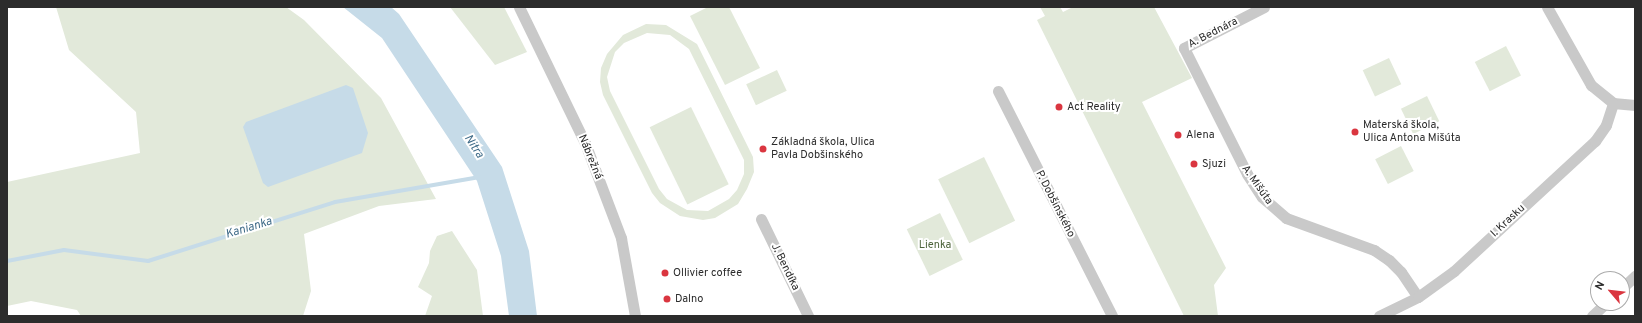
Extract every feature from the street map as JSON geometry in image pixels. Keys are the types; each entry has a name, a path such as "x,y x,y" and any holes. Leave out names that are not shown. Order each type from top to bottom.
{"street":[{"name":"Nábrežná","path":"519,7 588,151 621,238 635,316"},
{"name":"A. Bednára","path":"1184,48 1264,7"},
{"path":"1547,7 1591,85 1613,102 1635,105"},
{"name":"A. Mišúta","path":"1184,48 1247,174 1272,207 1286,218 1374,250 1389,260 1401,272 1418,297"},
{"name":"P. Dobšinského","path":"998,91 1112,316"},
{"name":"I. Krasku","path":"1379,316 1418,297 1454,272 1595,141 1606,124 1613,102"},
{"name":"J. Bendíka","path":"761,219 808,316"}],"green space":[{"path":"56,7 286,7 304,20 381,98 436,199 379,206 304,234 311,291 303,316 81,316 77,310 31,301 7,306 7,182 140,153 136,112 69,50"},
{"path":"450,7 504,7 527,52 495,65"},
{"path":"708,7 729,7 760,68 725,85 690,16"},
{"path":"1040,7 1060,7 1063,12 1073,7 1154,7 1192,78 1142,102 1226,268 1214,285 1218,316 1184,316 1037,20 1045,16"},
{"path":"646,24 666,25 697,44 753,157 754,172 747,189 738,204 715,218 703,220 680,216 660,203 652,193 603,95 600,82 601,68 607,54 623,35","holes":["647,33 670,35 689,49 744,160 744,174 737,190 729,199 708,211 687,210 667,199 659,189 610,91 607,77 615,52 624,43"]},
{"path":"1506,46 1521,75 1490,91 1475,62"},
{"path":"1389,58 1401,84 1375,97 1363,70"},
{"path":"777,70 787,91 756,105 746,84"},
{"path":"1427,96 1439,121 1413,134 1401,109"},
{"path":"691,107 729,184 687,204 650,127"},
{"path":"1401,146 1414,171 1388,184 1375,159"},
{"path":"984,157 1015,221 969,243 938,179"},
{"name":"Lienka","path":"940,213 963,260 930,276 907,229"},
{"path":"452,231 477,270 483,316 425,316 432,296 418,287 429,263 430,251 437,236"}],"water":[{"name":"Nitra","path":"343,7 391,7 399,14 502,167 529,251 537,316 509,316 501,256 477,181 382,38"},
{"path":"346,85 353,88 368,133 362,153 268,187 263,183 243,127 246,122"}],"waterway":[{"name":"Kanianka","path":"7,261 64,250 148,261 335,202 480,177"}],"place":[{"name":"Act Reality","path":"1059,107"},
{"name":"Materská škola, Ulica Antona Mišúta","path":"1355,132"},
{"name":"Alena","path":"1178,135"},
{"name":"Základná škola, Ulica Pavla Dobšinského","path":"763,149"},
{"name":"Sjuzi","path":"1194,164"},
{"name":"Ollivier coffee","path":"665,273"},
{"name":"Dalno","path":"667,299"}]}
